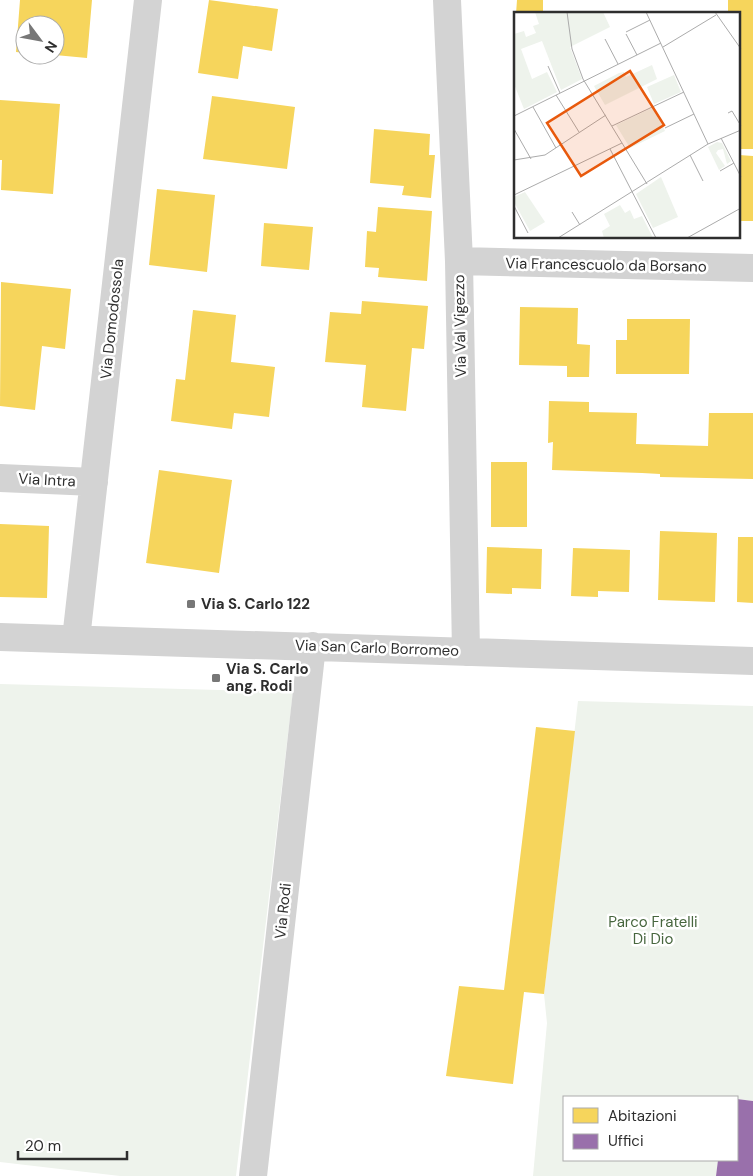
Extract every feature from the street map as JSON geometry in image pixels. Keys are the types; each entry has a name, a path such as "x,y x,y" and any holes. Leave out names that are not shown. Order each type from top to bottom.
{"street":[{"name":"Via Domodossola","path":"76,639 148,0"},
{"name":"Via Val Vigezzo","path":"447,0 459,262 466,652"},
{"name":"Via Francescuolo da Borsano","path":"459,262 753,268"},
{"name":"Via Intra","path":"0,478 94,482"},
{"name":"Via San Carlo Borromeo","path":"0,637 753,661"},
{"name":"Via Rodi","path":"253,1176 312,646"}],"green space":[{"path":"0,684 293,692 236,1176 120,1176 0,1162"},
{"name":"Parco Fratelli Di Dio","path":"578,701 753,706 753,1101 738,1099 738,1096 563,1096 563,1161 718,1161 716,1176 533,1176 547,1023 544,994"}],"building: Abitazioni":[{"path":"20,0 92,0 87,58 65,56 65,15 19,15"},
{"path":"209,0 278,9 272,51 243,46 238,79 198,73"},
{"path":"517,0 543,0 543,12 516,12"},
{"path":"728,0 753,0 753,149 740,149 740,12 728,12"},
{"path":"212,96 295,107 287,169 203,159"},
{"path":"0,100 60,104 53,194 1,190"},
{"path":"374,129 430,134 429,155 435,155 431,198 402,195 404,186 370,183"},
{"path":"740,155 753,156 753,221 740,221"},
{"path":"157,189 215,195 207,272 149,265"},
{"path":"378,207 432,211 427,281 378,277 379,268 365,267 367,231 376,232"},
{"path":"264,223 313,227 309,270 261,266"},
{"path":"1,282 71,289 65,349 42,346 35,410 0,406"},
{"path":"362,301 428,306 424,349 412,348 406,411 362,407 366,365 325,362 330,312 361,314"},
{"path":"520,307 578,308 577,344 590,345 589,377 567,377 567,366 519,365"},
{"path":"193,310 236,315 231,362 275,367 269,417 234,413 232,429 171,421 176,379 185,380"},
{"path":"627,319 690,319 689,374 616,374 616,340 627,340"},
{"path":"549,401 589,402 589,412 637,413 636,444 708,446 709,413 753,413 753,479 660,477 660,474 552,470 553,442 548,443"},
{"path":"491,462 527,462 527,527 491,527"},
{"path":"159,470 232,480 219,573 146,563"},
{"path":"0,524 49,526 47,598 0,597"},
{"path":"660,531 717,533 715,602 658,600"},
{"path":"738,537 753,537 753,603 737,602"},
{"path":"487,547 542,549 541,589 512,588 512,594 486,593"},
{"path":"573,548 630,550 629,592 598,591 598,597 571,596"},
{"path":"536,727 575,731 544,994 524,992 513,1084 446,1076 459,986 504,990"}],"building: Uffici":[{"path":"738,1099 753,1101 753,1176 716,1176 718,1161 738,1161"}],"place":[{"name":"Via S. Carlo 122","path":"191,604"},
{"name":"Via S. Carlo ang. Rodi","path":"216,678"}]}
